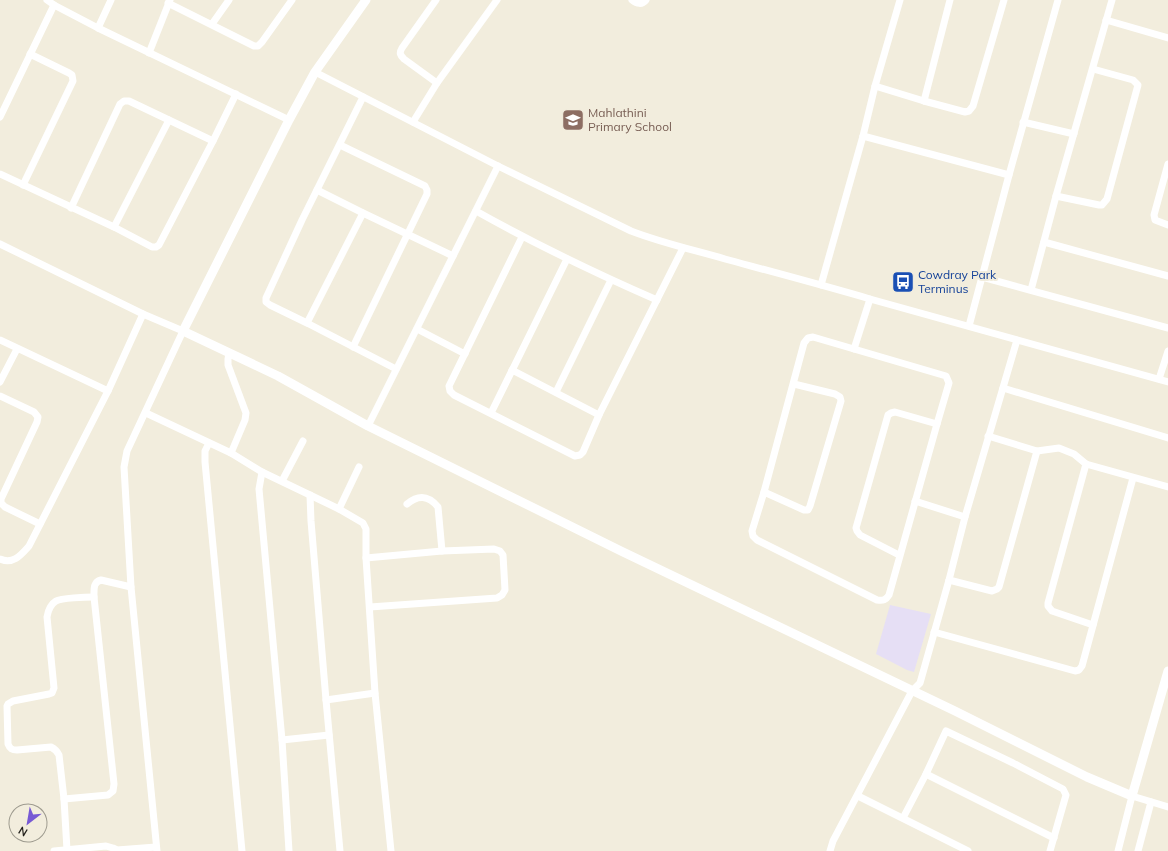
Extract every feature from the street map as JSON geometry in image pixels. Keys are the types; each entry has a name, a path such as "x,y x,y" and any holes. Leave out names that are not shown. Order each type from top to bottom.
{"street":[{"path":"47,0 98,28 289,120"},
{"path":"98,28 111,0"},
{"path":"212,24 229,0"},
{"path":"149,53 169,1 254,46 258,46 292,0"},
{"path":"54,851 106,846 117,850 156,849 131,587 124,467 127,452 183,332 289,120 315,72 366,0"},
{"path":"436,0 400,53 404,59 437,83"},
{"path":"413,122 437,83 497,0"},
{"path":"632,0 643,3 646,0"},
{"path":"821,285 900,0"},
{"path":"924,101 950,0"},
{"path":"875,86 965,112 969,111 972,108 1004,0"},
{"path":"969,326 1008,175 1058,0"},
{"path":"1031,290 1056,196 1112,0"},
{"path":"0,118 54,5"},
{"path":"1106,20 1168,38"},
{"path":"23,185 73,81 72,75 30,54"},
{"path":"1056,196 1099,205 1104,203 1107,199 1138,85 1132,80 1092,69"},
{"path":"315,72 498,166 631,231 683,248 1168,382"},
{"path":"0,174 114,227 152,247 156,247 159,245 236,94"},
{"path":"363,97 302,220 266,298 266,302 396,369"},
{"path":"71,208 120,104 124,101 128,101 213,141"},
{"path":"114,227 169,120"},
{"path":"1024,122 1074,134"},
{"path":"863,136 1008,175"},
{"path":"340,145 425,186 427,190 427,194 353,347"},
{"path":"1168,164 1154,215 1155,220 1168,225"},
{"path":"368,426 498,166"},
{"path":"317,190 453,256"},
{"path":"476,212 567,259 657,300"},
{"path":"307,323 363,213"},
{"path":"522,237 449,386 450,391 454,395 575,456 580,455 583,452 598,415 683,248"},
{"path":"1044,242 1168,276"},
{"path":"0,244 143,314 284,379 368,426 623,552 955,711 1087,777 1132,796 1168,807"},
{"path":"491,413 567,259"},
{"path":"982,277 1168,328"},
{"path":"556,392 611,280"},
{"path":"854,349 870,299"},
{"path":"0,559 5,562 14,560 29,546 108,391 143,314"},
{"path":"416,329 465,354"},
{"path":"813,336 854,349 946,376 949,383 887,598 884,600 877,600 757,540 753,536 752,531 794,384 804,343 808,338 813,336"},
{"path":"0,340 108,391"},
{"path":"830,851 912,691 920,683 965,517 1017,340"},
{"path":"0,382 17,349"},
{"path":"1159,379 1168,351"},
{"path":"229,353 228,365 246,413 246,420 231,453"},
{"path":"512,370 598,415"},
{"path":"764,492 804,510 808,510 840,401 840,397 835,394 794,384"},
{"path":"1003,388 1168,438"},
{"path":"0,396 34,412 38,417 1,499 1,503 5,507 40,524"},
{"path":"899,556 860,535 856,531 888,415 895,412 937,424"},
{"path":"146,413 231,453 262,472 339,509 363,523 366,529 366,558 375,693 391,851"},
{"path":"988,436 1037,450 1060,448 1074,454 1086,464 1168,487"},
{"path":"282,482 303,441"},
{"path":"209,443 205,451 205,462 242,851"},
{"path":"949,580 992,590 999,587 1037,450"},
{"path":"1086,464 1048,603 1049,609 1052,611 1093,625"},
{"path":"339,509 359,467"},
{"path":"262,472 259,489 282,740 289,851"},
{"path":"934,632 1075,671 1078,670 1082,666 1133,478"},
{"path":"310,495 326,700 340,851"},
{"path":"407,504 420,496 434,502 438,507 442,551"},
{"path":"915,501 965,517"},
{"path":"366,558 442,551 494,549 500,551 504,555 505,590 502,595 497,598 370,607"},
{"path":"64,799 108,795 113,791 114,784 94,597 95,583 101,580 131,587"},
{"path":"67,850 64,799 59,755 51,747 17,750 10,748 8,744 7,706 13,700 52,693 54,688 47,617 48,611 52,604 57,600 94,597"},
{"path":"1118,851 1168,670"},
{"path":"326,700 375,693"},
{"path":"903,818 946,731 1013,763 1065,791 1066,795 1050,851"},
{"path":"282,740 329,735"},
{"path":"926,774 1054,838"},
{"path":"858,796 963,850"},
{"path":"1138,851 1151,802"}],"shaded area":[{"path":"890,605 931,614 914,672 876,654"}],"place":[{"name":"Mahlathini Primary School","path":"573,120"},
{"name":"Cowdray Park Terminus","path":"903,282"}]}
